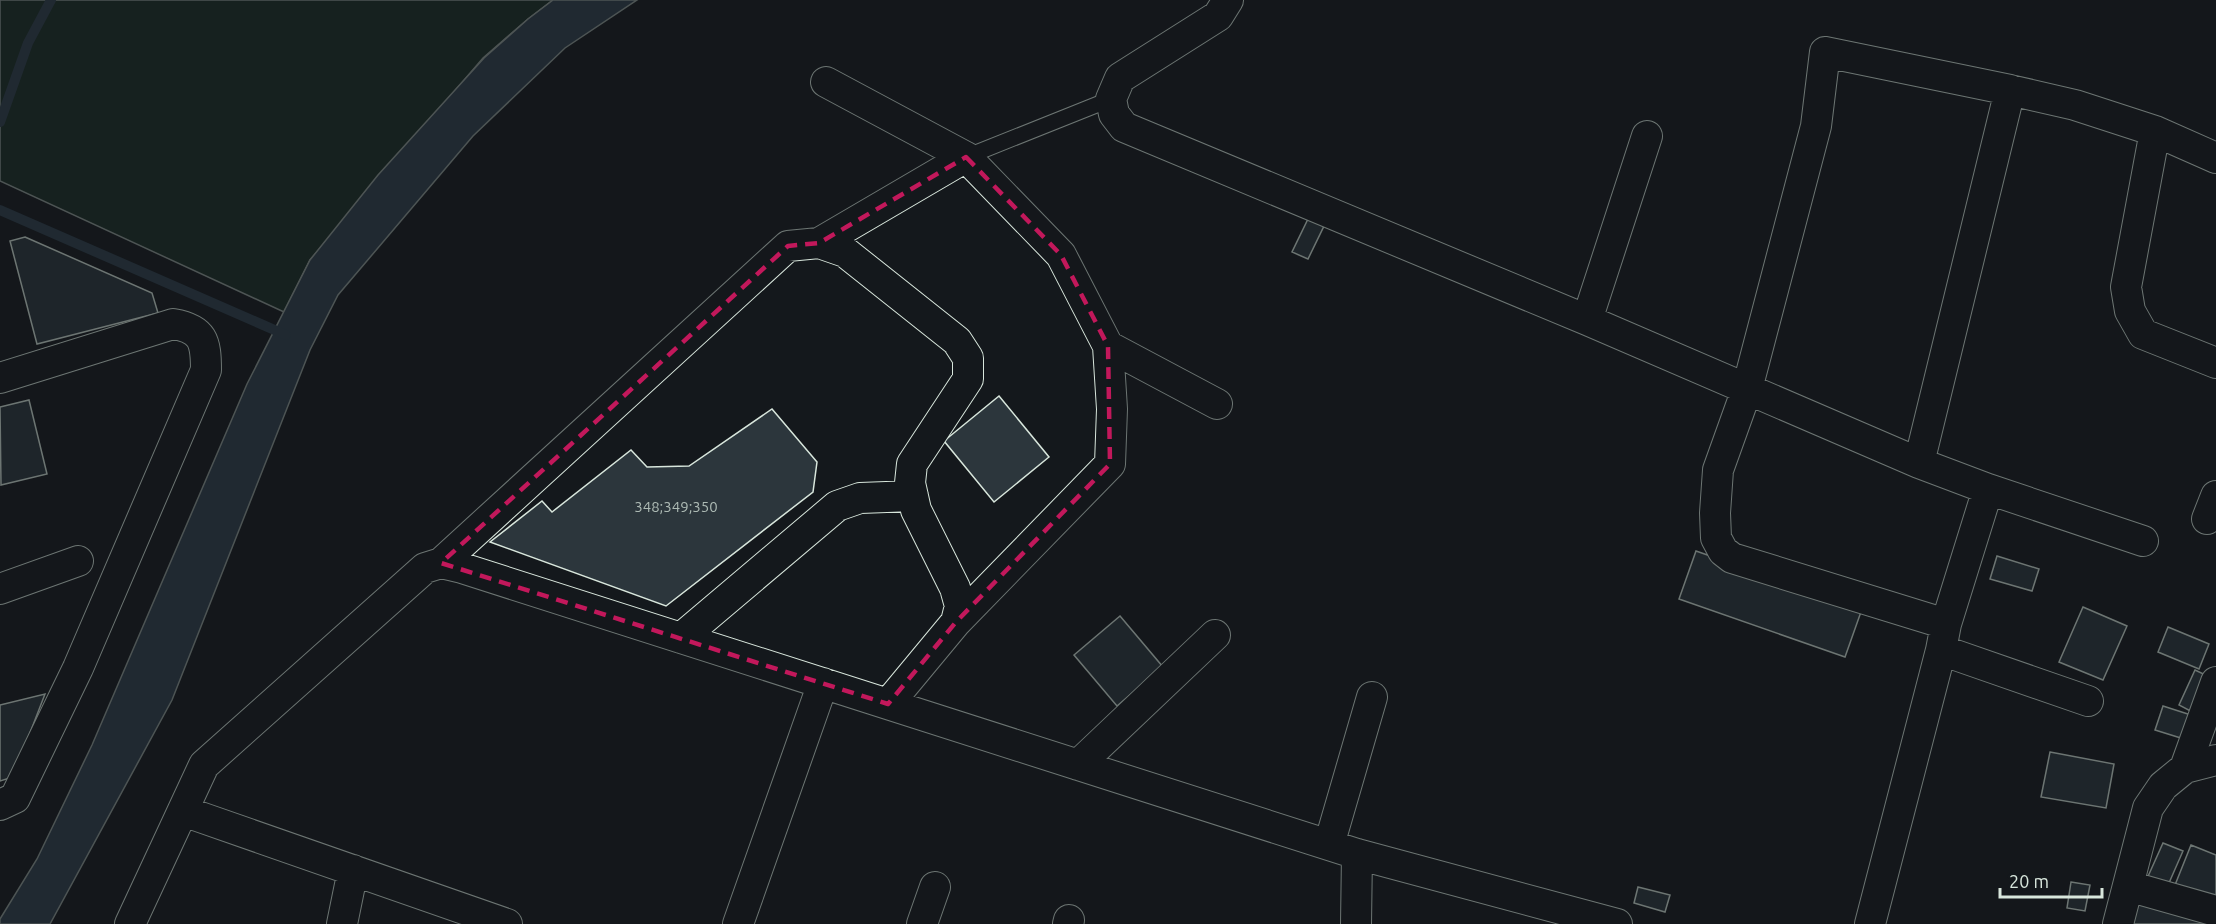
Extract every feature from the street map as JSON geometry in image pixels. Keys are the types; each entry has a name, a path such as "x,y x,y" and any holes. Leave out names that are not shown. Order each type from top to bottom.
{"street":[{"path":"1228,0 1218,16 1120,78 1111,99 1114,114 1124,127 1587,320 1919,464 2143,541"},
{"path":"2088,701 1944,637 1732,558 1724,551 1716,538 1718,470 1747,389 1816,126 1825,52 2075,105 2155,131 2216,158"},
{"path":"826,82 966,157 1061,255 1108,346 1112,409 1110,464 956,622 888,704"},
{"path":"1919,464 2010,90"},
{"path":"2155,131 2126,287 2130,311 2143,334 2216,363"},
{"path":"1587,320 1647,136"},
{"path":"819,243 966,157"},
{"path":"130,924 204,765 425,568 441,563 788,246 819,243 845,252 957,341 968,358 968,380 912,464 910,483 916,510 955,588 960,606 956,622"},
{"path":"0,378 173,324 188,326 201,337 206,352 206,370 78,668 15,798 0,805"},
{"path":"1108,346 1217,404"},
{"path":"1870,924 1944,637 1988,489"},
{"path":"681,638 837,506 860,498 913,496"},
{"path":"0,589 78,561"},
{"path":"441,563 1357,854 1523,912 1617,924"},
{"path":"1078,765 1215,635"},
{"path":"2185,768 2216,682"},
{"path":"738,924 823,683"},
{"path":"1329,845 1372,697"},
{"path":"2118,924 2148,808 2163,786 2185,768 2216,760"},
{"path":"183,811 507,924"},
{"path":"1356,924 1357,854"},
{"path":"342,924 353,870"},
{"path":"2128,886 2216,911"},
{"path":"922,924 935,887"}],"lane":[{"path":"966,157 1111,99"}],"highlighted area":[{"path":"966,157 1061,255 1108,346 1110,464 956,622 888,704 441,563 788,246 819,243"}],"green space":[{"path":"0,0 553,0 483,58 310,260 284,312 0,181"}],"water":[{"path":"553,0 637,0 565,48 473,136 338,295 310,350 172,700 50,924 0,924 0,919 37,859 92,745 247,384 310,260 378,175 484,58"}],"building":[{"path":"1308,219 1324,226 1308,259 1292,252"},
{"path":"25,237 152,293 158,313 37,344 10,241"},
{"path":"999,396 1049,457 994,502 944,441"},
{"path":"29,400 47,474 1,485 0,407"},
{"path":"772,409 817,462 813,492 666,606 490,542 542,501 552,512 631,450 647,467 689,466"},
{"path":"1696,551 1862,609 1845,657 1679,599"},
{"path":"1997,556 2039,569 2032,591 1990,579"},
{"path":"2083,607 2127,626 2103,680 2059,662"},
{"path":"1120,616 1163,667 1117,706 1074,655"},
{"path":"2168,627 2209,644 2199,669 2158,652"},
{"path":"2195,670 2212,678 2196,714 2179,705"},
{"path":"45,694 13,777 0,781 0,705"},
{"path":"2163,706 2191,715 2184,739 2155,730"},
{"path":"2050,752 2114,764 2106,808 2041,797"},
{"path":"2163,843 2183,851 2165,892 2145,883"},
{"path":"2191,845 2216,855 2216,906 2173,890"},
{"path":"2071,882 2090,885 2085,911 2067,908"},
{"path":"1638,887 1670,895 1665,912 1634,903"},
{"path":"2138,900 2208,924 2130,924"}],"waterway":[{"path":"0,122 28,43 51,0"},
{"path":"0,210 286,335"}]}
